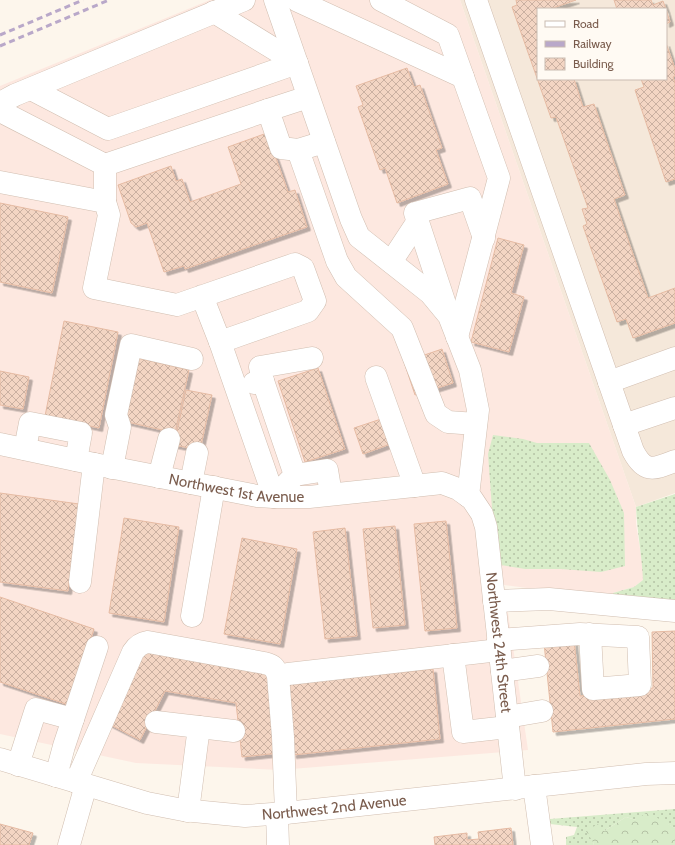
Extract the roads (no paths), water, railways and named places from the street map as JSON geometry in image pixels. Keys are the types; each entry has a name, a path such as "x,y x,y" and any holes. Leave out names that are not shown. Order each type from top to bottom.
{"street":[{"path":"0,103 15,95 244,0"},
{"path":"275,0 351,219 359,237 430,293 449,316"},
{"path":"296,0 463,77"},
{"path":"381,0 448,35 499,178 457,337"},
{"path":"476,0 633,451 641,464 652,468 660,467 675,461"},
{"path":"214,12 297,63"},
{"path":"31,89 108,128 297,63"},
{"path":"0,111 105,164 308,97"},
{"path":"268,110 280,148 298,150 324,142"},
{"path":"298,150 337,261 346,277 402,328 436,414 448,422 476,424"},
{"path":"105,164 105,202 109,215 94,288 177,305 295,264 303,268 315,301 308,311 220,342"},
{"path":"0,182 105,202"},
{"path":"470,498 478,410 470,370 449,316 415,213 470,198 484,238"},
{"path":"391,262 418,221"},
{"path":"202,296 220,342 274,497 295,475 327,470 331,494"},
{"path":"80,582 94,464 120,427 116,415 131,345 192,359"},
{"path":"295,475 260,367 312,358"},
{"path":"609,382 675,358"},
{"path":"376,377 415,486"},
{"path":"236,388 264,381"},
{"path":"624,425 675,408"},
{"path":"25,449 30,423 81,434 94,464"},
{"path":"51,454 57,429"},
{"path":"159,477 169,439"},
{"name":"Northwest 1st Avenue","path":"0,444 257,496 308,497 442,484 458,489 470,498"},
{"path":"191,483 198,453"},
{"path":"192,616 214,487"},
{"name":"Northwest 24th Street","path":"470,498 482,514 486,527 507,722 524,787 542,845"},
{"path":"494,601 549,599 675,611"},
{"path":"288,674 453,655 500,653 580,634 590,634"},
{"path":"69,845 81,783 133,652 140,644 148,642 270,664 276,670 278,676 283,737 281,814 278,845"},
{"path":"56,776 64,746 97,647"},
{"path":"500,653 538,666"},
{"path":"453,655 463,732 507,722 542,711"},
{"path":"9,762 36,710 73,719"},
{"path":"156,722 234,731"},
{"path":"188,811 199,727"},
{"name":"Northwest 2nd Avenue","path":"9,762 147,803 188,811 245,816 281,814 646,774 675,773"}],"railway":[{"path":"0,35 83,0"},
{"path":"0,46 109,0"}]}
